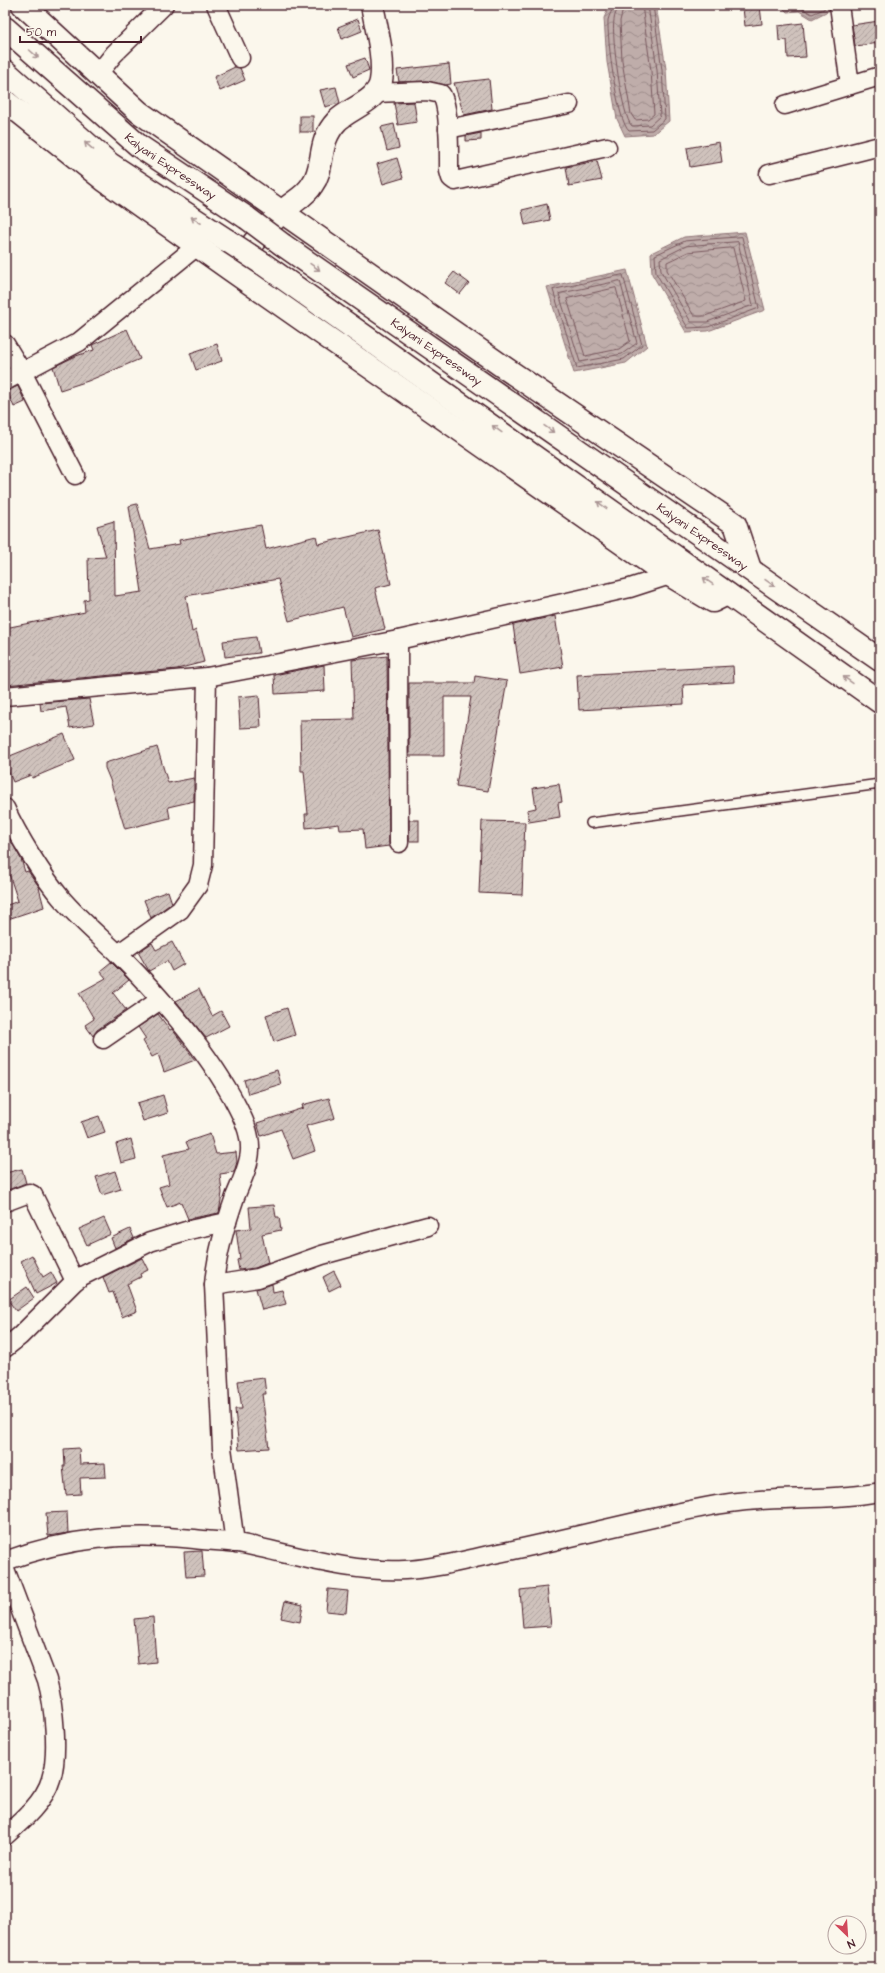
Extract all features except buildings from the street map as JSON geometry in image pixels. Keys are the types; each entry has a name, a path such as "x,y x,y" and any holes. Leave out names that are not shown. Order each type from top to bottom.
{"main road":[{"path":"24,5 139,112 505,368 735,524 750,569"},
{"path":"231,270 282,212 313,185 318,172 326,137 333,125 375,92 381,80 381,67 372,5"},
{"name":"Kalyani Expressway","path":"5,28 139,146 247,218 283,245 880,660"},
{"path":"5,71 110,164 264,264 424,376 880,702"},
{"path":"5,101 104,180 670,575 713,601 727,594"}],"street":[{"path":"98,74 114,54 164,5"},
{"path":"216,5 240,58"},
{"path":"839,5 850,85"},
{"path":"784,105 880,76"},
{"path":"375,92 438,92 444,99 448,130 449,171 451,178 455,181 607,147"},
{"path":"448,130 569,104"},
{"path":"769,174 880,146"},
{"path":"5,381 79,342 197,246"},
{"path":"5,344 22,372 75,475"},
{"path":"5,696 207,677 398,640 630,588 670,575"},
{"path":"398,640 399,843"},
{"path":"118,954 180,910 198,885 203,865 207,677"},
{"path":"5,808 35,859 60,896 118,954 190,1034 222,1079 243,1119 248,1136 250,1151 246,1170 227,1222 214,1285 222,1448 235,1543"},
{"path":"103,1038 160,1000"},
{"path":"5,1202 29,1193 33,1195 75,1281"},
{"path":"5,1348 20,1336 75,1281 150,1242 189,1230 227,1222"},
{"path":"214,1285 258,1278 322,1255 428,1226"},
{"path":"5,1561 35,1551 64,1544 118,1536 160,1536 235,1543 361,1569 389,1571 419,1570 511,1551 652,1517 732,1502 751,1500 843,1498 880,1492"},
{"path":"5,1569 52,1695 54,1719 52,1778 34,1808 5,1836"}],"lane":[{"path":"591,823 880,784"}],"water":[{"path":"610,5 656,5 666,69 669,121 653,134 625,136 617,119 607,62 604,18"},
{"path":"780,5 828,5 830,10 812,19 799,11 787,12"},
{"path":"745,232 765,310 708,331 686,332 652,274 651,253 684,237"},
{"path":"627,270 647,346 626,363 574,373 547,287"}]}
